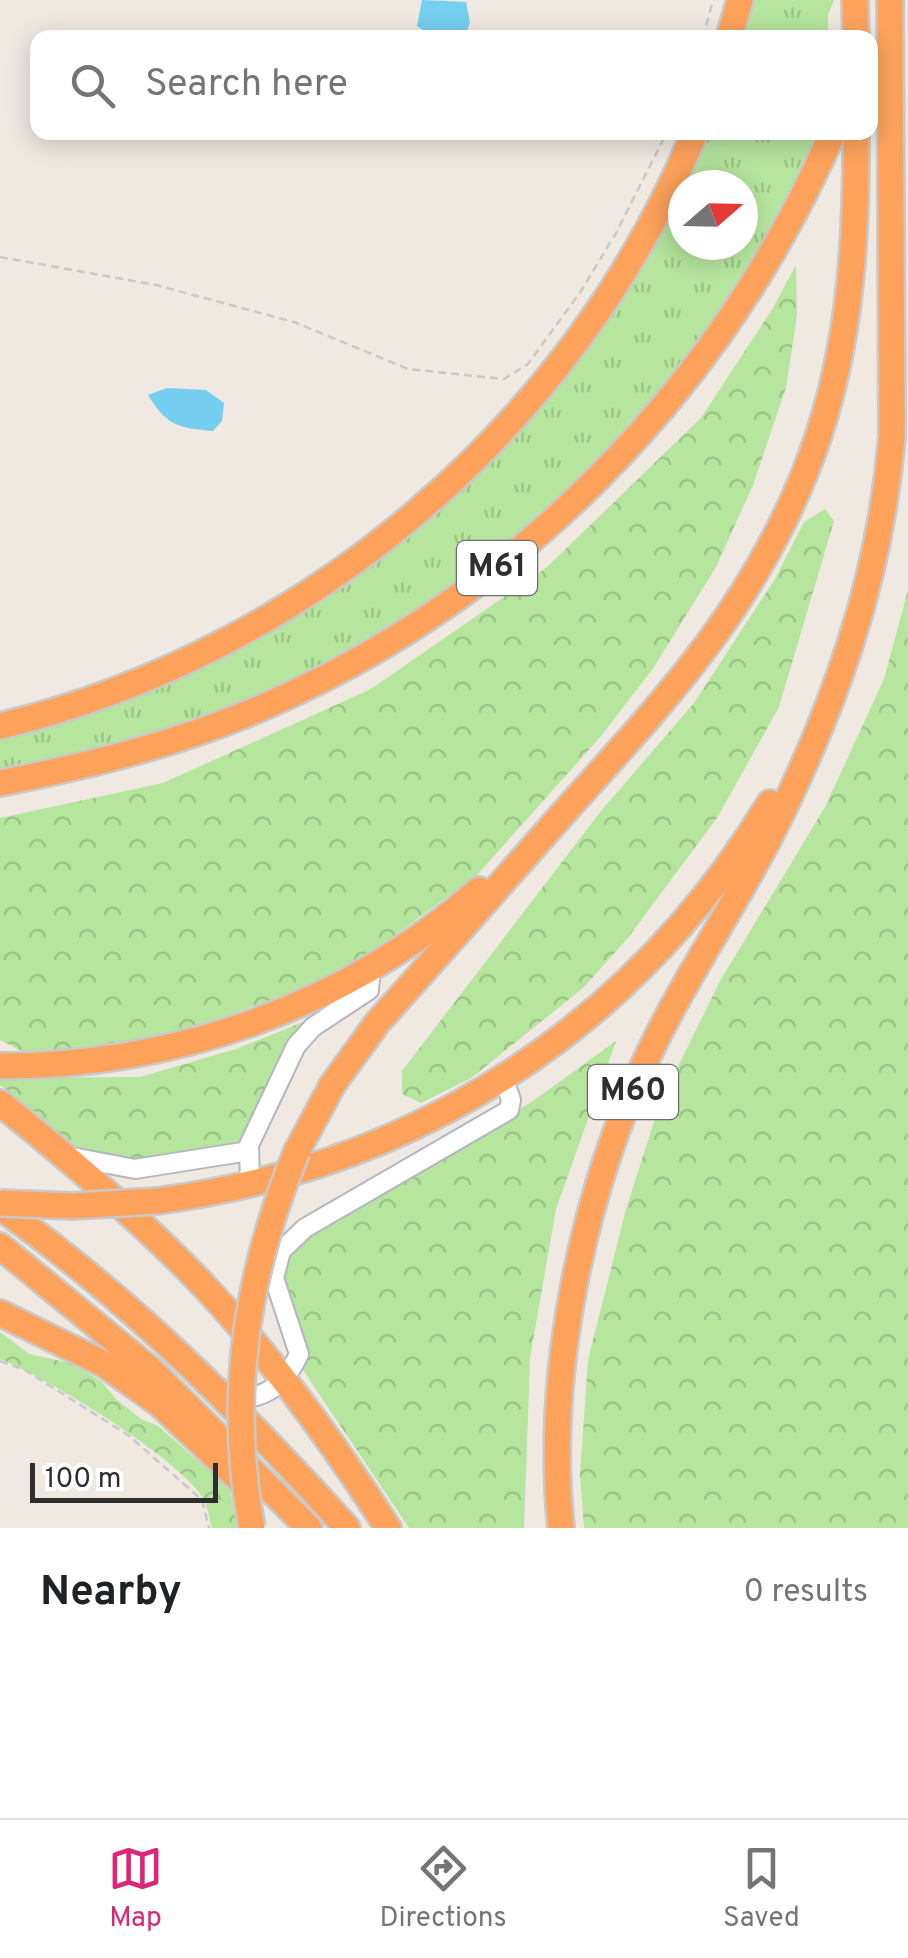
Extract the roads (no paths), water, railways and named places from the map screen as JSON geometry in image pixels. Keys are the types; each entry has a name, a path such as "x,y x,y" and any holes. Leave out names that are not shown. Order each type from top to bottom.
{"highway":[{"path":"731,30 740,0"},
{"path":"855,0 856,30"},
{"path":"874,30 887,0"},
{"path":"835,696 870,579 890,463 893,378 887,0"},
{"name":"M61","path":"0,726 84,702 178,666 278,613 388,536 486,448 569,352 642,240 690,140"},
{"name":"M61","path":"0,783 136,753 281,699 368,655 515,554 594,484 676,394 779,240 829,140"},
{"path":"252,1528 241,1421 245,1339 266,1234 297,1151 332,1084 378,1022 685,677 718,633 771,548 804,475 835,377 854,258 856,140"},
{"name":"M60","path":"0,1205 72,1206 157,1200 250,1185 392,1138 504,1079 596,1010 682,926 753,830 835,696"},
{"name":"M60","path":"561,1528 559,1450 564,1360 572,1302 598,1190 646,1060 698,960 768,840 835,696"},
{"path":"0,1066 118,1058 218,1035 269,1018 370,968 452,913 554,824"},
{"path":"0,1103 67,1156 206,1288 342,1457 388,1528"},
{"name":"M60","path":"0,1205 133,1312 228,1400 346,1528"},
{"path":"0,1246 152,1371 310,1528"},
{"path":"0,1312 88,1354 136,1386 182,1423 288,1528"}],"lane":[{"path":"250,1185 249,1151 296,1046 313,1026 369,990 370,968"},
{"path":"228,1400 260,1396 283,1381 299,1354 274,1278 281,1251 305,1228 509,1110 504,1079"},
{"path":"67,1156 134,1169 249,1151"}],"water":[{"path":"422,0 466,2 470,22 467,30 423,30 417,26"},
{"path":"167,388 206,390 224,403 222,421 213,431 174,423 148,395"}]}
